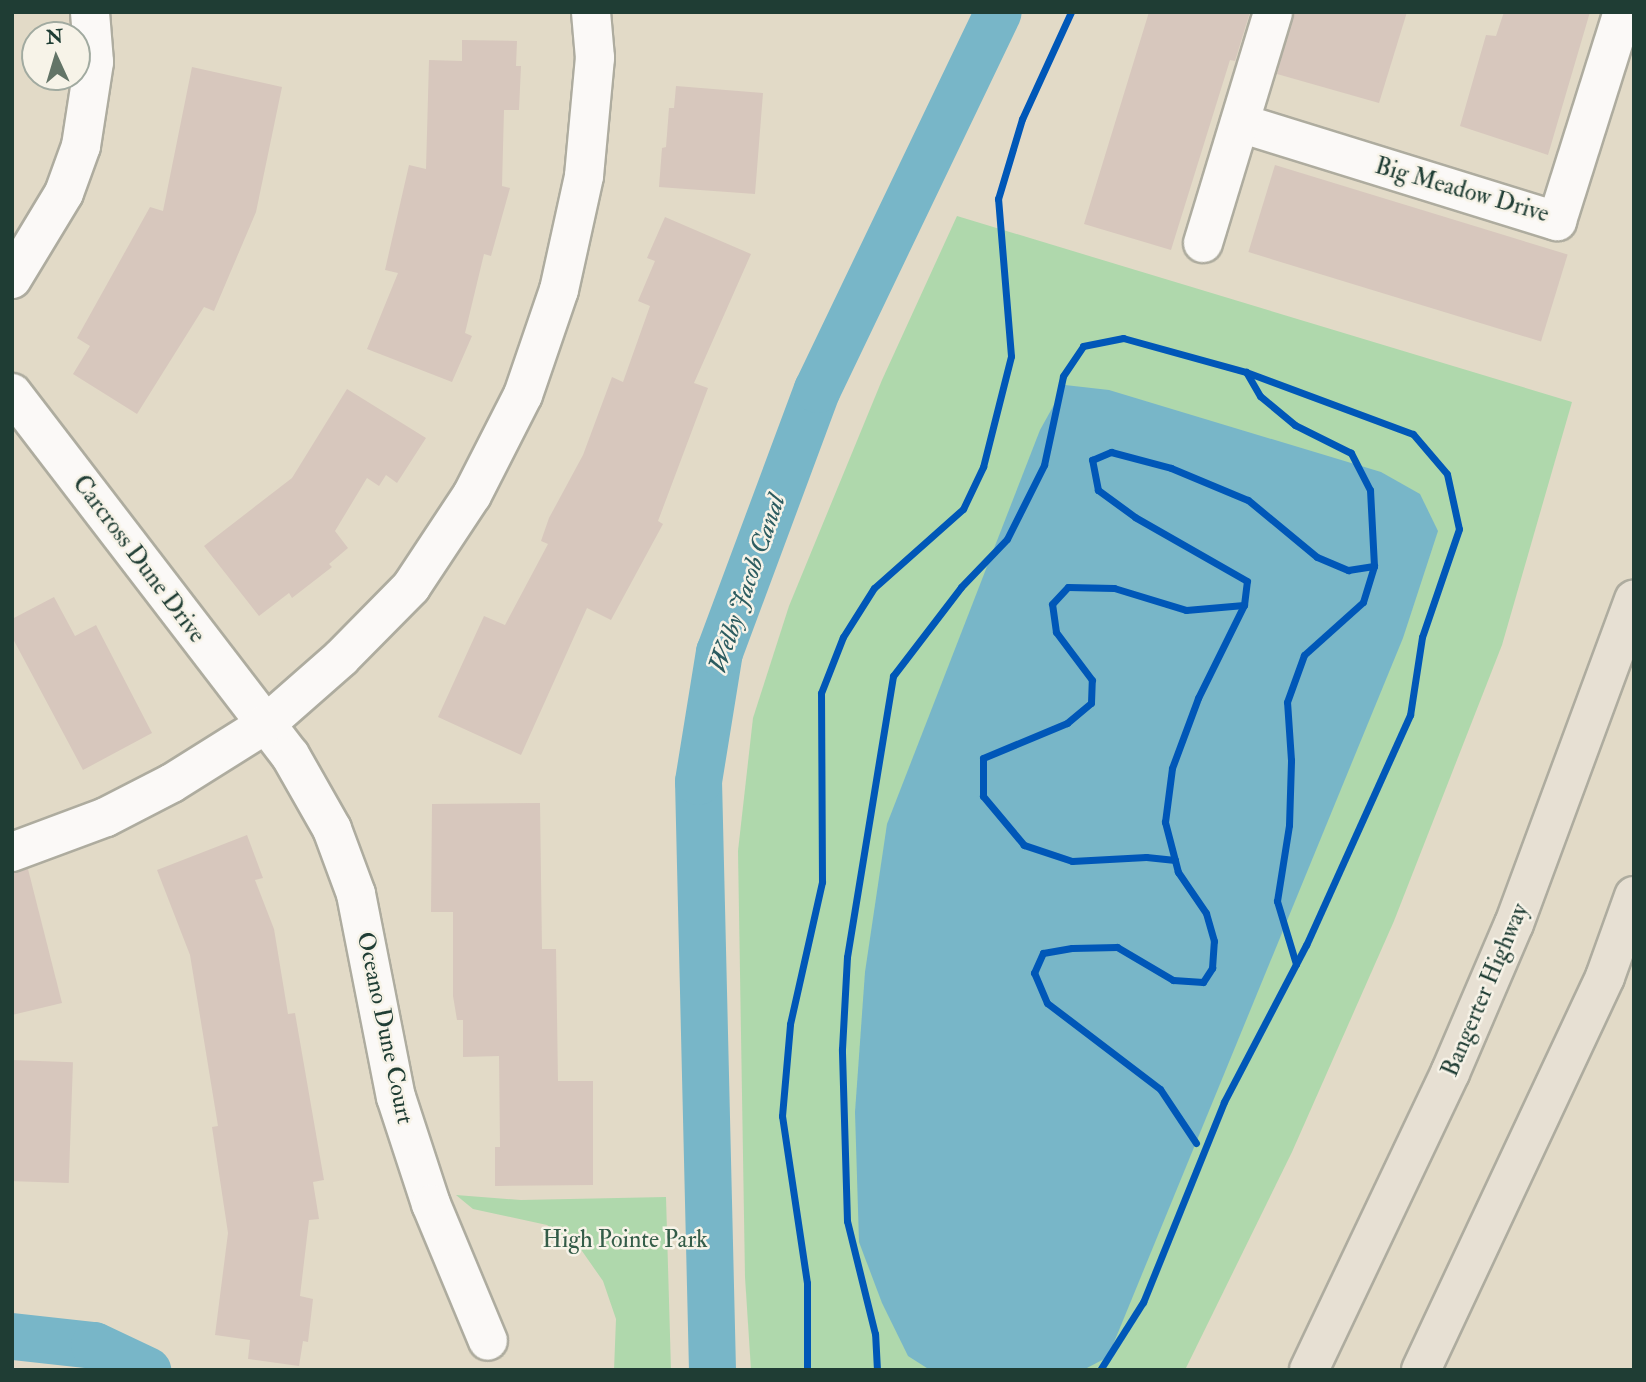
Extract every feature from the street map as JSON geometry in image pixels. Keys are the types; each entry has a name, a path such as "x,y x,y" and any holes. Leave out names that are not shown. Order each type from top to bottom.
{"highway":[{"name":"Bangerter Highway","path":"1309,1370 1450,1073 1514,924 1634,599"},
{"path":"1421,1370 1605,977 1634,896"}],"street":[{"path":"12,279 64,193 81,146 93,73 90,12"},
{"path":"12,852 128,806 266,724 341,658 411,587 472,495 523,396 559,290 584,176 595,58 591,12"},
{"path":"1203,243 1273,12"},
{"name":"Big Meadow Drive","path":"1240,123 1558,220 1623,12"},
{"name":"Carcross Dune Drive","path":"12,393 266,724"},
{"name":"Oceano Dune Court","path":"266,724 313,793 346,861 396,1097 431,1204 488,1341"}],"green space":[{"path":"957,216 1572,402 1502,645 1394,921 1292,1152 1185,1370 751,1370 745,1277 738,851 753,718 789,606 882,380"},
{"name":"High Pointe Park","path":"456,1195 521,1200 666,1197 671,1370 614,1370 616,1319 603,1281 582,1251 547,1225 473,1209"}],"water":[{"path":"1065,385 1109,390 1381,472 1420,494 1438,531 1403,638 1108,1357 1083,1370 930,1370 908,1356 882,1303 859,1242 855,1112 865,972 887,824 1040,430"}],"building":[{"path":"1149,12 1250,12 1235,61 1230,60 1171,250 1084,224"},
{"path":"1294,12 1407,12 1379,103 1277,74"},
{"path":"1504,12 1590,12 1548,155 1460,126 1486,35 1496,36"},
{"path":"462,40 517,41 516,66 521,66 519,110 504,110 502,186 510,188 491,256 484,254 465,333 472,336 452,382 367,349 398,273 385,270 409,165 426,169 429,60 462,61"},
{"path":"192,67 282,87 256,212 214,311 204,307 137,414 73,374 90,346 77,338 150,207 163,211"},
{"path":"676,86 763,93 755,194 659,187 662,148 666,147 669,108 674,108"},
{"path":"1275,165 1568,254 1541,341 1248,252"},
{"path":"665,217 751,254 694,383 708,388 658,521 663,524 611,620 587,608 521,755 438,717 484,616 505,625 548,544 541,541 549,518 583,455 612,377 623,382 650,306 638,301 655,261 647,258"},
{"path":"347,389 426,438 397,483 386,475 379,486 367,478 335,531 348,548 329,564 332,567 292,598 289,593 259,616 204,546 292,478"},
{"path":"54,597 75,636 96,625 152,733 83,770 12,637 12,619"},
{"path":"540,803 542,949 556,949 558,1081 593,1081 593,1185 495,1186 495,1147 500,1147 499,1056 463,1057 463,1020 457,1020 453,996 453,912 431,912 432,804"},
{"path":"247,835 263,878 255,880 274,929 288,1014 295,1013 324,1180 313,1182 319,1219 309,1220 300,1296 313,1299 308,1342 303,1341 299,1366 248,1359 250,1340 215,1335 228,1233 212,1127 218,1126 190,955 157,870"},
{"path":"28,869 62,1003 12,1015 12,873"},
{"path":"12,1060 73,1062 69,1183 12,1181"}],"waterway":[{"name":"Welby Jacob Canal","path":"712,1370 698,781 719,652 817,389 998,12"},
{"name":"Welby Jacob Canal","path":"12,1336 94,1345 147,1370"}],"cycle path":[{"path":"807,1370 807,1283 782,1116 790,1024 822,882 821,693 843,637 874,588 963,509 983,467 1011,356 998,199 1022,119 1071,12"},
{"path":"877,1370 875,1334 847,1221 842,1049 847,957 893,676 961,587 1007,539 1044,465 1063,376 1083,346 1123,338 1246,372 1413,434 1447,474 1459,529 1422,637 1410,715 1306,945 1224,1102 1143,1302 1100,1370"},
{"path":"1196,1143 1160,1089 1047,1003 1034,973 1043,953 1072,948 1117,947 1173,980 1203,982 1212,968 1214,941 1206,913 1178,872 1165,822 1172,768 1198,698 1244,605 1247,581 1135,517 1098,490 1092,460 1111,452 1171,468 1248,500 1317,557 1348,570 1374,566 1370,490 1351,453 1295,425 1260,396 1246,372"},
{"path":"1296,964 1277,901 1289,825 1291,760 1287,702 1304,655 1363,602 1374,566"},
{"path":"1175,860 1146,857 1072,861 1024,845 983,796 983,758 1067,723 1091,703 1092,680 1056,632 1052,604 1068,587 1114,588 1186,610 1244,605"}]}
